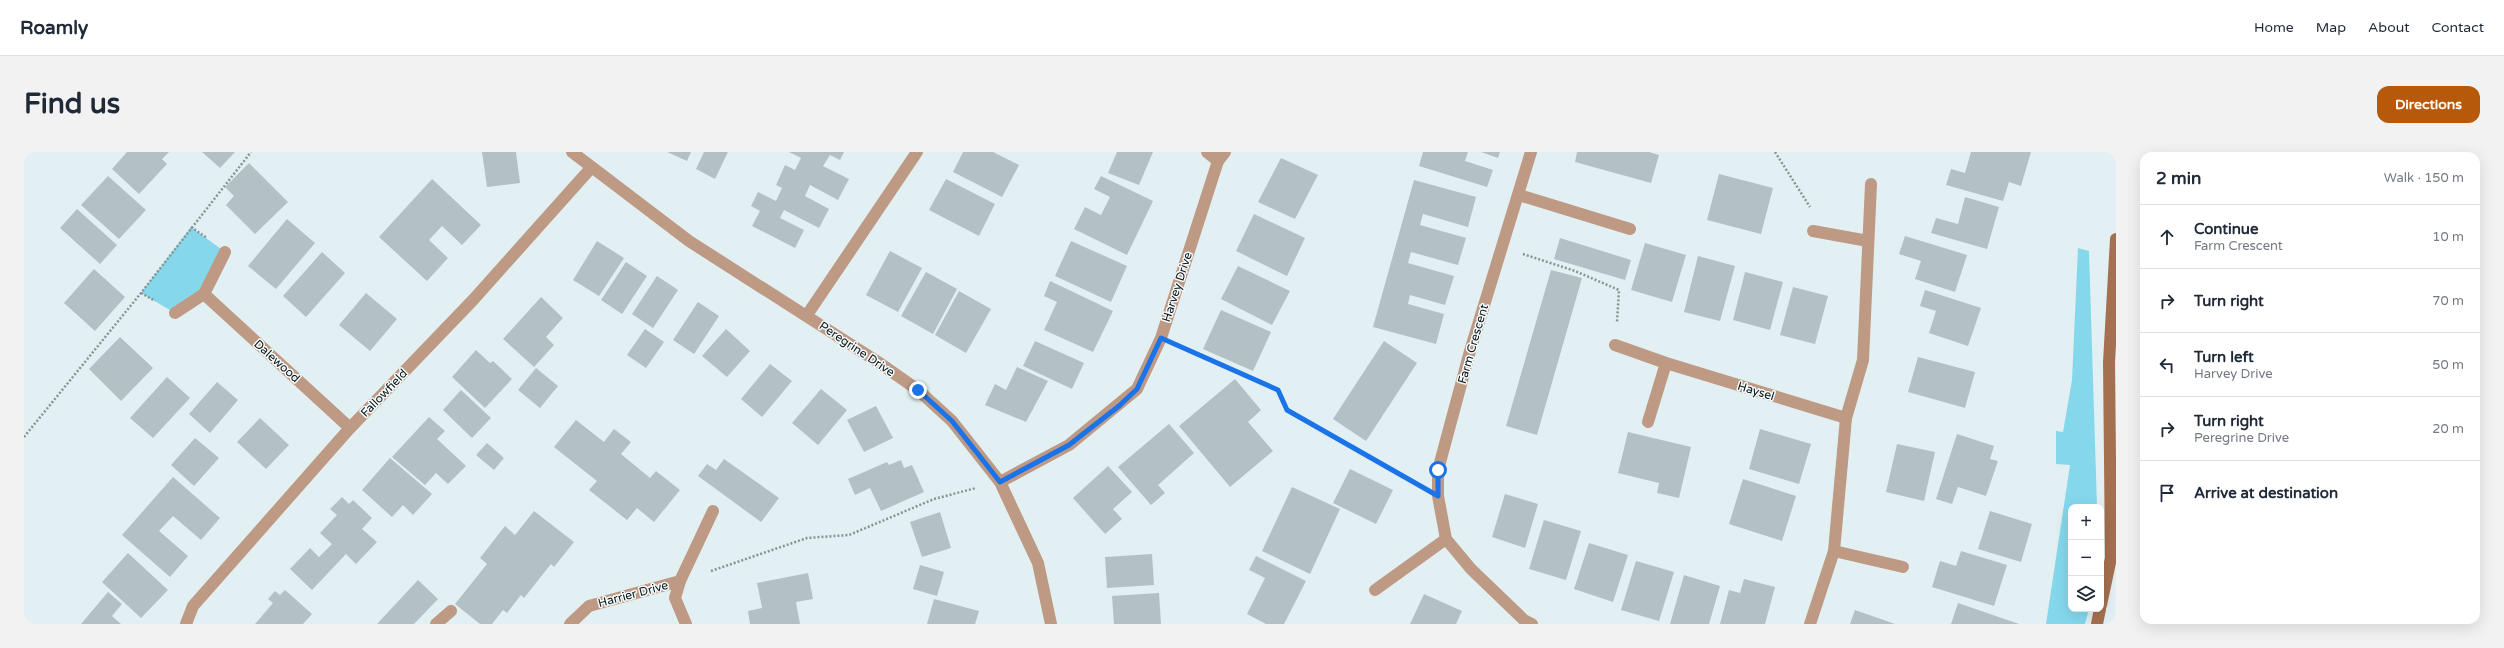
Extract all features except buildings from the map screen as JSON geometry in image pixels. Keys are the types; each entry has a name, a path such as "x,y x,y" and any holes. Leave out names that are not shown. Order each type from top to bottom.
{"street":[{"name":"Peregrine Drive","path":"572,152 590,168 689,241 807,315 918,390 952,421 1000,482 1038,563 1051,624"},
{"name":"Peregrine Drive","path":"807,315 917,152"},
{"name":"Harvey Drive","path":"1000,482 1069,445 1119,406 1137,389 1161,338 1222,157 1207,152"},
{"name":"Farm Crescent","path":"1531,152 1470,351 1438,470 1438,496 1446,539 1471,569 1524,620 1532,624"},
{"name":"Fallowfield","path":"186,624 193,606 350,428 473,300 590,168"},
{"path":"1810,624 1834,551 1846,418 1863,360 1871,184"},
{"path":"1519,195 1630,229"},
{"path":"1813,231 1868,240"},
{"path":"2104,589 2110,558 2109,362 2116,239"},
{"path":"176,313 204,294 225,252"},
{"name":"Dalewood","path":"204,294 350,428"},
{"name":"Haysel","path":"1615,345 1666,363 1846,418"},
{"path":"1648,422 1666,363"},
{"name":"Harrier Drive","path":"686,624 675,598 680,581 714,511"},
{"path":"1375,590 1446,539"},
{"path":"1834,551 1903,567"},
{"name":"Harrier Drive","path":"570,624 589,606 680,581"},
{"path":"436,624 451,611"},
{"path":"2097,624 2099,612"}],"path":[{"path":"24,437 141,293 251,152"},
{"path":"1775,152 1811,208 1813,231"},
{"path":"1502,248 1575,271 1619,290 1615,345"},
{"path":"1161,338 1278,390 1287,410 1438,496"},
{"path":"680,581 807,538 849,535 934,499 1000,482"}],"shaded area":[{"path":"191,227 225,252 204,294 175,313 141,293"},
{"path":"2078,248 2089,251 2097,504 2068,504 2068,612 2088,612 2085,624 2046,624 2070,465 2056,464 2056,431 2063,432 2072,380"}],"route":[{"path":"918,390 952,421 1000,482 1069,445 1119,406 1137,389 1161,338 1278,390 1287,410 1337,437 1438,496 1438,470"}]}
